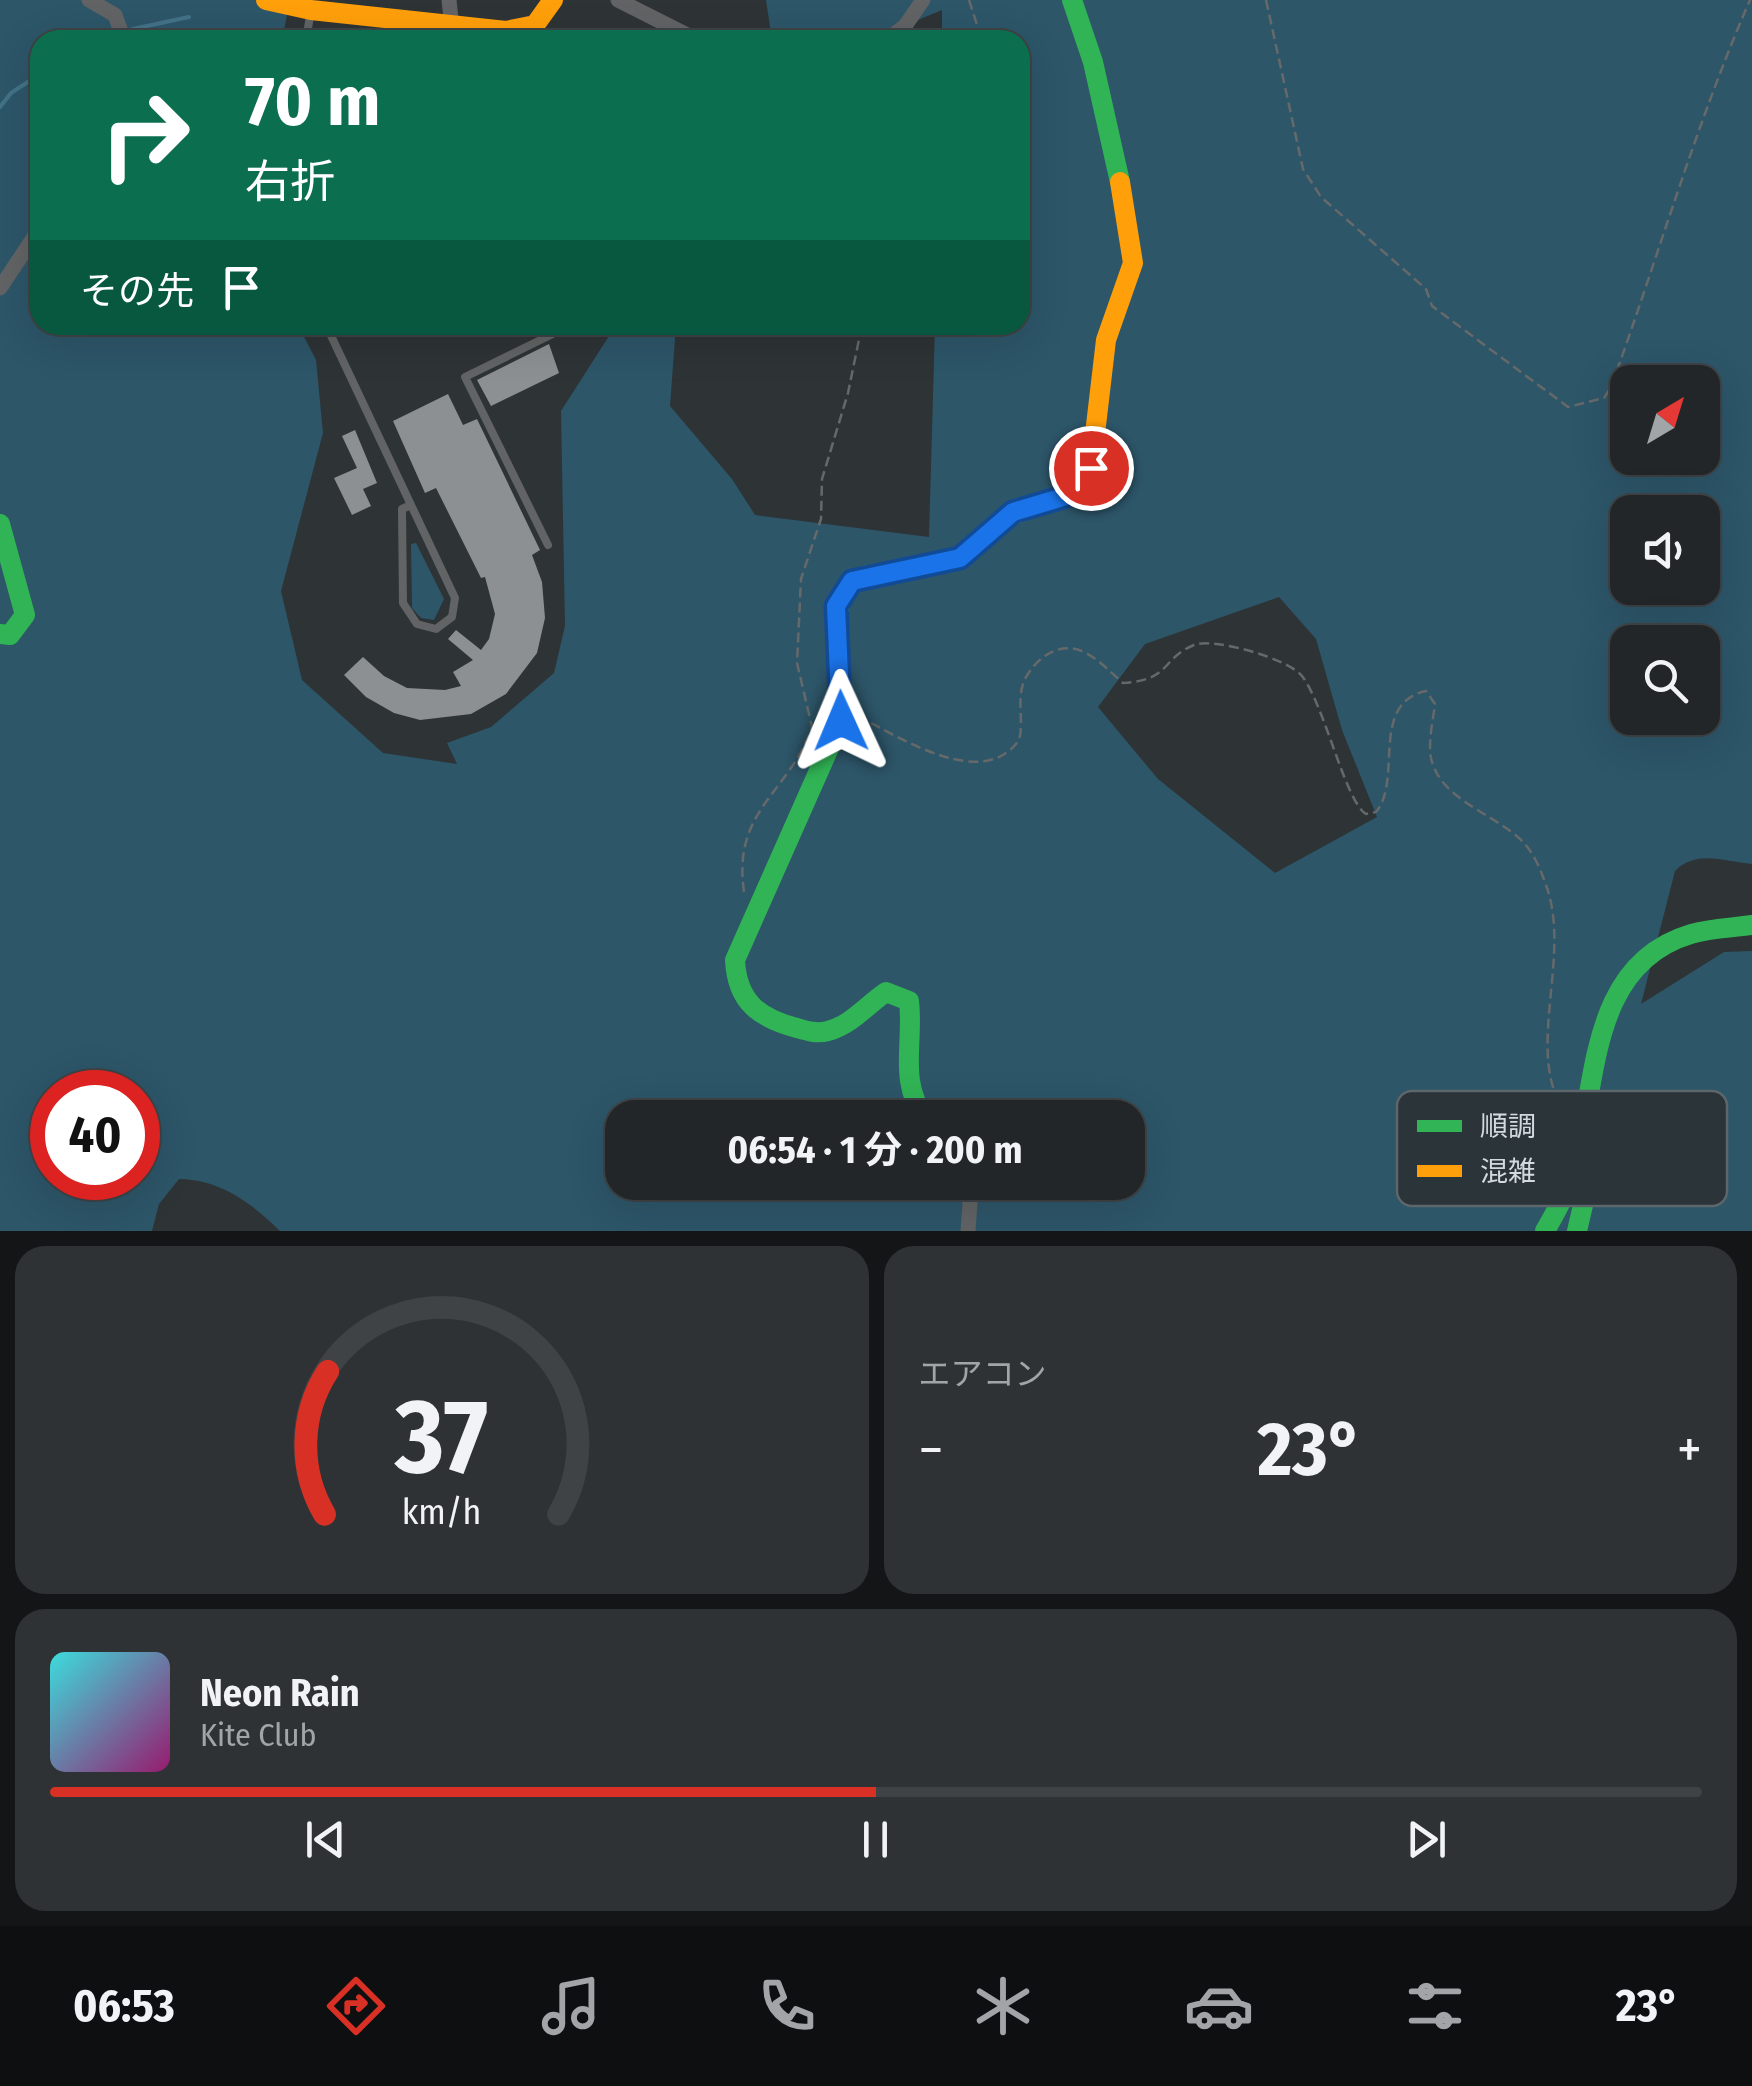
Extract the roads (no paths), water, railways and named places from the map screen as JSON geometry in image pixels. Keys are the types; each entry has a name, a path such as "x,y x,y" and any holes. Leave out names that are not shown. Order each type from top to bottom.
{"street":[{"path":"88,0 115,16 120,30"},
{"path":"266,0 311,10 452,28 524,29 543,17 553,0"},
{"path":"449,0 452,28"},
{"path":"618,0 677,30"},
{"path":"900,30 923,0"},
{"path":"916,1100 906,1080 912,1016 908,1001 886,992 851,1020 815,1033 764,1020 744,1004 734,980 734,960 834,738 843,709 836,606 852,581 960,558 1013,512 1073,494 1091,468 1106,340 1132,262 1132,235 1092,62 1072,0"},
{"path":"0,288 30,243"},
{"path":"0,524 24,616 21,626 10,635 0,634"},
{"path":"1590,1091 1598,1038 1618,989 1639,964 1687,935 1752,925"},
{"path":"968,1231 969,1200"},
{"path":"1545,1231 1560,1206"},
{"path":"1577,1231 1583,1206"}],"lane":[{"path":"308,30 311,10"},
{"path":"331,335 454,598 452,616 436,629 417,624 403,603 402,509 410,505"},
{"path":"548,545 465,377 551,335"}],"waterway":[{"path":"133,29 189,17"},
{"path":"0,107 11,93 30,81"}]}
